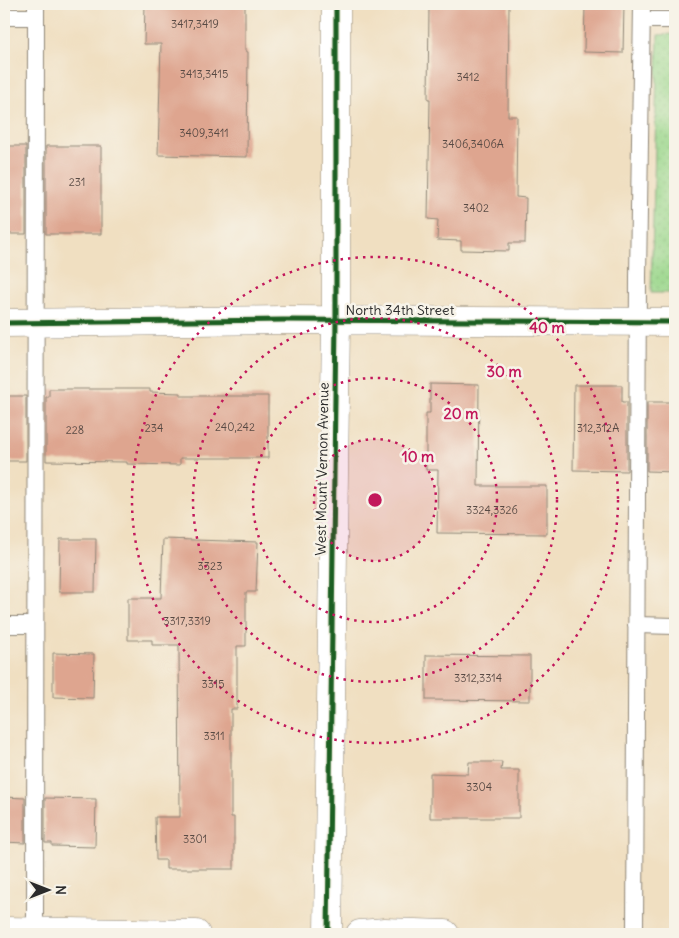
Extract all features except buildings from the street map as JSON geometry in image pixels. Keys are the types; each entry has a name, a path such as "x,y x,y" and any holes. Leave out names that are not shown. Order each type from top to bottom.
{"street":[{"name":"West Mount Vernon Avenue","path":"328,934 336,321 336,4"},
{"name":"North 34th Street","path":"4,323 282,320 675,322"},
{"path":"4,932 196,934"},
{"path":"360,934 385,932 445,934"}],"lane":[{"path":"635,934 642,4"},
{"path":"4,17 36,11 36,932"},
{"path":"642,20 675,20"},
{"path":"4,625 36,625"},
{"path":"636,625 675,626"}],"green space":[{"path":"675,34 675,293 651,293 658,35"}],"cycle path":[{"path":"328,934 336,321 336,4"},
{"path":"4,323 283,320 675,322"}]}
